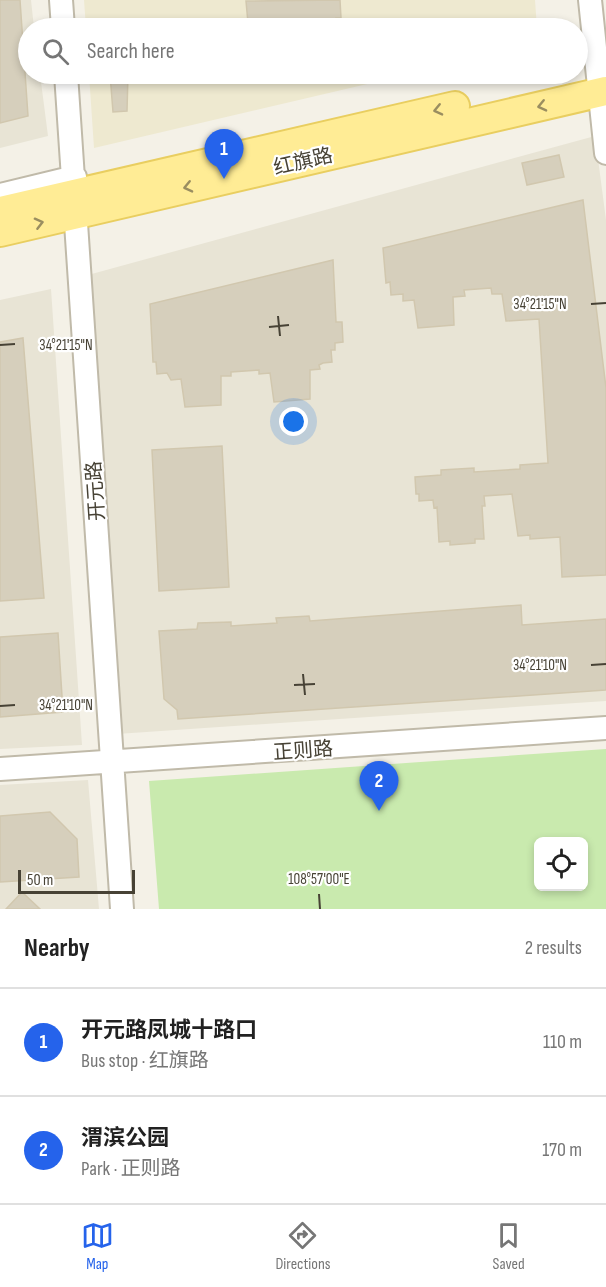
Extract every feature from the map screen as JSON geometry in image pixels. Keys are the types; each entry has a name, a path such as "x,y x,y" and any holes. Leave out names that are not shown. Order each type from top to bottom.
{"main road":[{"name":"红旗路","path":"0,211 602,82"},
{"name":"红旗路","path":"0,232 76,194"}],"street":[{"path":"60,0 62,18"},
{"path":"590,0 602,82 606,153"},
{"name":"开元路","path":"67,84 76,194 122,909"},
{"path":"0,195 76,194"},
{"name":"正则路","path":"0,769 606,728"}],"shaded area":[{"path":"0,0 31,0 33,18 18,18 18,84 41,84 48,136 0,148"},
{"path":"84,0 535,0 536,18 85,18"},
{"path":"90,84 367,84 94,148"},
{"path":"595,136 606,220 606,701 117,734 88,275"},
{"path":"51,289 82,745 0,749 0,300"},
{"path":"88,780 99,909 0,909 0,785"}],"green space":[{"path":"606,749 606,909 159,909 149,781"}],"building":[{"path":"0,0 20,0 18,84 26,84 28,116 0,123"},
{"path":"340,0 341,18 248,18 246,1"},
{"path":"111,84 128,84 127,111 113,112"},
{"path":"559,155 564,177 527,185 522,163"},
{"path":"583,200 606,388 606,575 562,577 560,537 530,539 530,535 518,536 512,494 484,496 485,506 482,506 484,539 475,539 475,543 450,545 450,541 439,542 437,507 434,508 433,500 419,501 419,494 416,494 415,477 441,475 441,470 474,468 474,472 520,469 520,465 548,463 539,319 506,321 502,294 492,294 491,288 464,290 465,296 453,297 454,325 418,328 414,300 403,301 403,294 391,295 390,282 386,283 383,248"},
{"path":"333,260 336,322 342,322 343,342 335,343 335,350 331,350 332,362 319,365 320,369 310,370 310,399 274,402 270,373 259,374 259,370 231,372 231,376 221,376 221,405 185,407 181,379 171,380 167,373 157,374 156,362 153,362 150,304"},
{"path":"23,338 44,598 0,601 0,342"},
{"path":"222,446 229,587 159,591 152,450"},
{"path":"521,605 522,625 606,619 606,690 178,719 177,710 164,699 159,631 197,629 198,623 231,622 231,626 277,623 276,618 309,616 310,621"},
{"path":"58,633 63,712 0,717 0,637"},
{"path":"50,812 77,839 79,877 0,882 0,816"},
{"path":"22,892 40,909 6,909"}],"place":[{"name":"开元路凤城十路口","path":"224,179"},
{"name":"渭滨公园","path":"379,811"}]}
